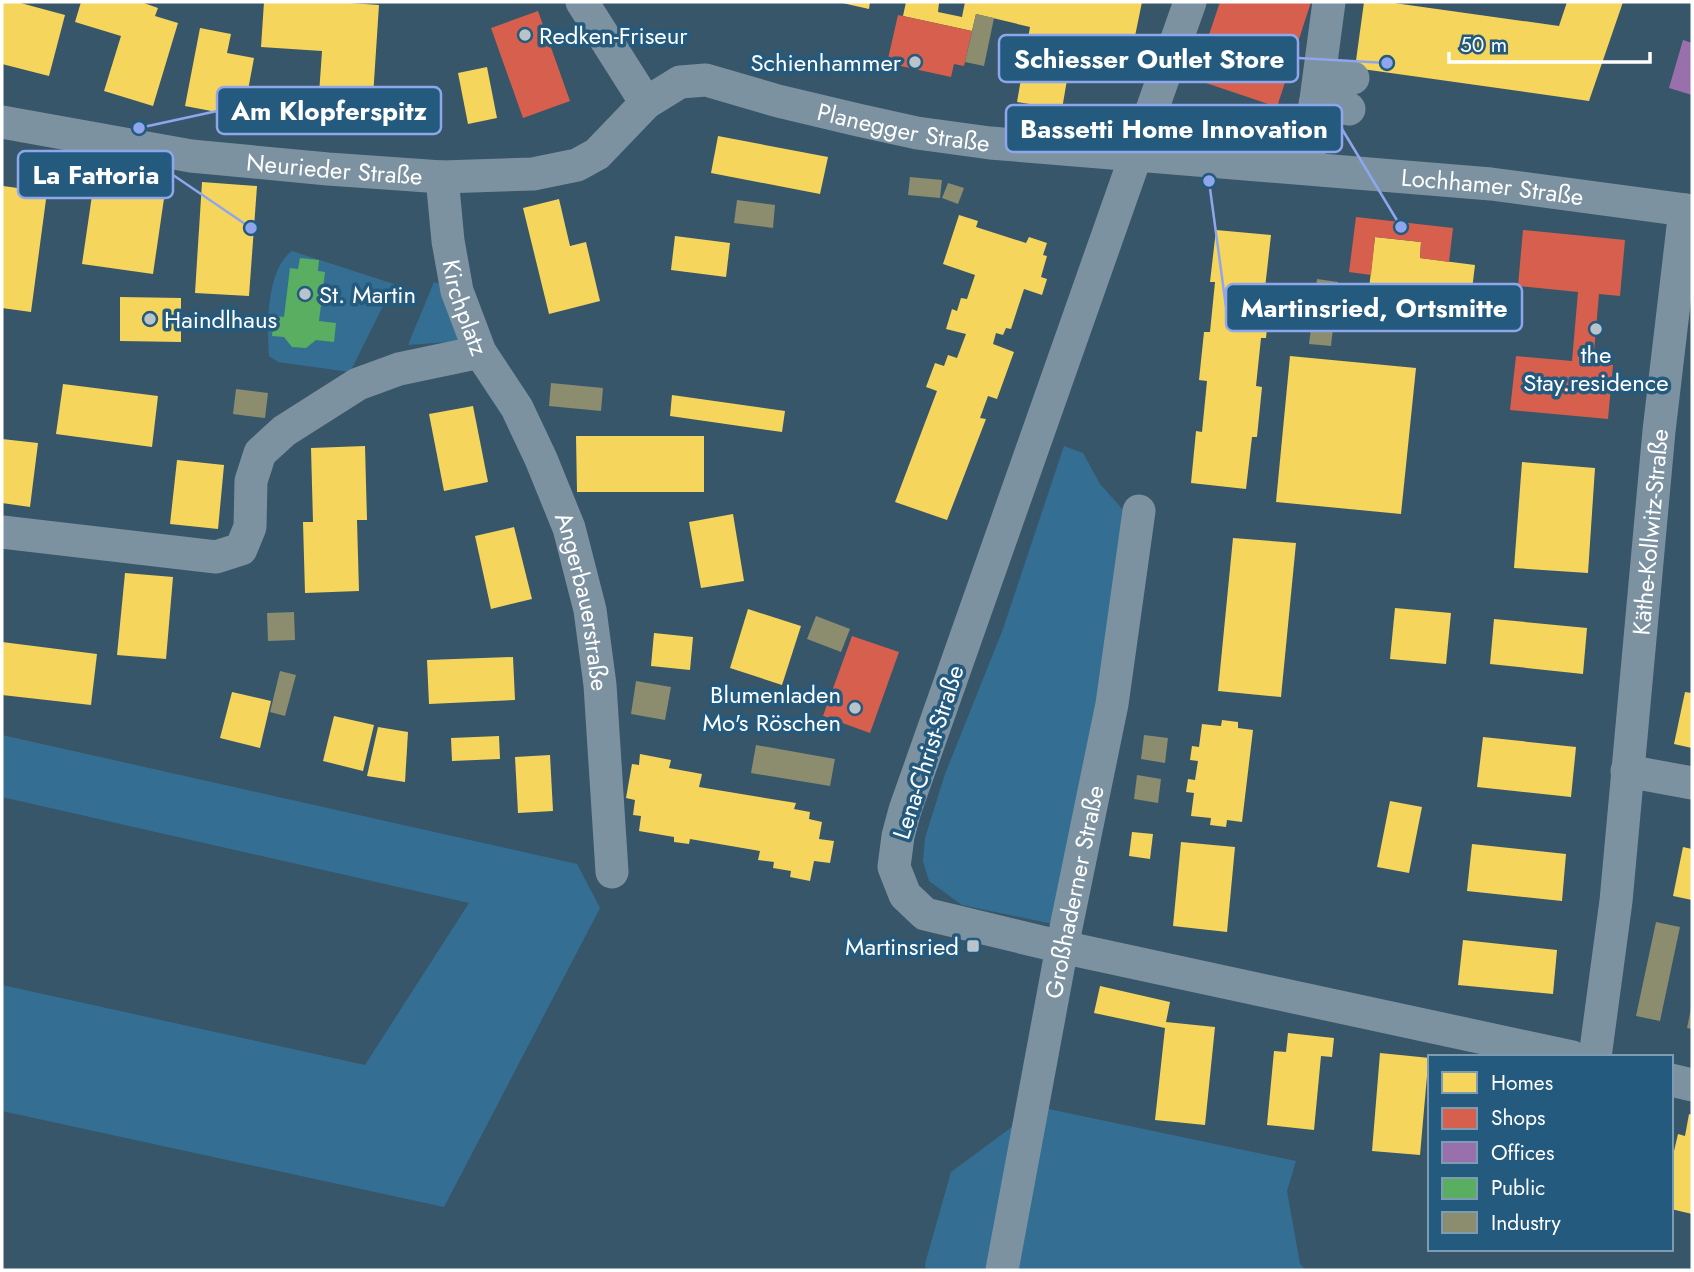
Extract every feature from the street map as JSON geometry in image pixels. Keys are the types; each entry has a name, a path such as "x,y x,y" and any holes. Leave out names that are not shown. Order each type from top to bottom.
{"street":[{"path":"582,2 646,103"},
{"name":"Lena-Christ-Straße","path":"1190,2 905,810 894,867 905,895 925,914 1062,947 1563,1055"},
{"path":"1301,159 1317,89 1329,2"},
{"name":"Planegger Straße","path":"646,103 680,82 706,80 778,101 916,133 1023,147 1136,156 1301,159"},
{"path":"1317,89 1351,93"},
{"name":"Neurieder Straße","path":"2,122 191,156 442,177 533,174 577,165 597,154 646,103"},
{"name":"Lochhamer Straße","path":"1301,159 1689,210"},
{"name":"Kirchplatz","path":"2,532 216,557 241,549 250,527 251,481 260,453 284,431 358,384 399,369 480,352 457,291 448,241 442,177"},
{"name":"Käthe-Kollwitz-Straße","path":"1595,1055 1616,901 1626,771 1660,431 1689,210"},
{"name":"Angerbauerstraße","path":"480,352 517,408 541,459 572,540 590,610 600,685 612,872"},
{"name":"Großhaderner Straße","path":"1002,1270 1062,947 1112,704 1139,511"},
{"path":"1626,771 1692,783"},
{"path":"1673,1080 1692,1085"}],"shaded area":[{"path":"292,251 394,284 350,372 278,362 269,356 268,330 273,285 283,260"},
{"path":"434,282 444,285 461,341 408,345"},
{"path":"1064,446 1083,453 1100,484 1126,513 1104,679 1053,924 962,905 929,881 923,861 925,838 945,774 1003,629"},
{"path":"2,735 577,864 600,908 444,1207 2,1111 2,985 365,1065 469,903 2,797"},
{"path":"1039,1107 1296,1161 1287,1191 1300,1264 1306,1270 926,1270 925,1264 951,1172"}],"building: Homes":[{"path":"3,2 17,2 65,15 49,76 2,64"},
{"path":"81,2 141,2 158,8 155,16 178,23 153,106 104,91 121,36 75,22"},
{"path":"264,2 379,5 371,127 317,123 322,51 261,47"},
{"path":"838,2 870,2 869,9"},
{"path":"906,2 939,3 938,12 962,17 965,2 1142,2 1133,46 1084,37 1077,82 1067,80 1062,109 1017,102 1030,27 976,14 972,31 903,16"},
{"path":"1364,2 1387,2 1559,26 1567,2 1623,2 1589,101 1355,68"},
{"path":"200,28 231,34 227,53 254,58 243,117 185,106"},
{"path":"487,67 497,118 468,124 458,73"},
{"path":"718,136 828,157 820,194 711,173"},
{"path":"96,168 167,178 153,274 82,264"},
{"path":"202,182 257,186 249,296 195,293"},
{"path":"3,186 47,192 31,312 2,308"},
{"path":"559,199 570,246 586,242 600,301 549,314 523,208"},
{"path":"959,215 978,221 976,227 1026,243 1029,237 1047,243 1043,255 1047,256 1041,277 1047,279 1042,295 1024,289 1011,329 1006,328 1003,335 996,333 993,344 1014,352 997,399 988,396 980,418 986,419 947,520 895,502 937,391 926,387 935,363 944,366 948,355 957,358 966,334 946,329 952,309 957,311 961,298 967,299 975,275 943,264"},
{"path":"1216,230 1271,235 1265,288 1271,288 1266,338 1261,338 1256,386 1262,387 1257,437 1252,437 1246,489 1191,483 1196,431 1202,432 1207,381 1199,380 1204,332 1210,332 1215,282 1210,282"},
{"path":"675,236 730,243 726,277 671,270"},
{"path":"1375,237 1421,242 1420,258 1475,265 1467,330 1438,327 1441,307 1368,297"},
{"name":"Haindlhaus","path":"120,297 181,298 181,342 120,341"},
{"path":"1290,356 1416,368 1401,514 1276,502"},
{"path":"63,384 158,396 152,447 56,434"},
{"path":"672,395 785,411 782,432 670,416"},
{"path":"473,406 488,482 444,491 429,414"},
{"path":"576,436 704,436 704,492 577,492"},
{"path":"2,439 38,443 30,507 2,503"},
{"path":"365,446 367,520 357,520 359,591 305,593 303,522 313,522 311,448"},
{"path":"177,460 224,465 218,529 170,524"},
{"path":"1522,462 1595,468 1588,573 1514,568"},
{"path":"733,514 744,581 701,588 689,522"},
{"path":"514,527 532,599 491,609 475,536"},
{"path":"1233,538 1296,543 1281,697 1218,691"},
{"path":"125,573 173,577 166,659 117,655"},
{"path":"1395,608 1451,613 1446,664 1390,659"},
{"path":"748,609 801,626 782,685 730,668"},
{"path":"1494,619 1587,628 1583,674 1490,664"},
{"path":"654,633 693,637 690,670 651,666"},
{"path":"2,642 97,654 91,705 2,695"},
{"path":"513,657 515,700 429,704 427,660"},
{"path":"232,692 271,701 260,748 220,738"},
{"path":"1685,692 1692,693 1692,748 1674,744"},
{"path":"334,716 374,725 363,771 323,761"},
{"path":"1222,720 1238,722 1238,728 1253,730 1242,822 1227,820 1226,827 1210,825 1211,818 1191,816 1194,793 1186,792 1188,779 1195,780 1198,761 1190,760 1192,746 1199,747 1202,724 1221,726"},
{"path":"378,727 408,732 405,782 367,776"},
{"path":"499,736 500,759 452,761 451,738"},
{"path":"1483,737 1576,747 1571,797 1477,787"},
{"path":"640,754 671,760 669,768 702,774 699,787 796,803 794,809 810,812 809,819 822,822 819,839 834,841 830,863 814,861 810,881 790,877 791,871 773,868 774,862 758,860 760,851 690,839 689,844 674,842 674,837 639,831 641,816 633,815 635,800 626,798 632,764 639,765"},
{"path":"550,755 553,811 518,813 515,757"},
{"path":"1390,801 1422,807 1409,873 1377,867"},
{"path":"1132,832 1153,834 1150,859 1129,856"},
{"path":"1181,842 1235,847 1227,932 1173,926"},
{"path":"1472,844 1566,854 1562,901 1467,891"},
{"path":"1683,847 1692,849 1692,900 1673,896"},
{"path":"1463,940 1557,950 1553,994 1458,985"},
{"path":"1100,986 1170,1002 1166,1022 1215,1027 1205,1125 1155,1120 1165,1028 1094,1013"},
{"path":"1288,1033 1334,1038 1332,1057 1321,1056 1314,1130 1267,1125 1274,1051 1286,1052"},
{"path":"1380,1053 1428,1058 1420,1155 1372,1151"},
{"path":"1689,1114 1692,1115 1692,1214 1673,1209 1673,1155 1678,1134 1685,1136"}],"building: Shops":[{"path":"1220,2 1311,2 1277,107 1194,79"},
{"path":"538,11 570,101 523,118 491,28"},
{"path":"898,15 972,31 964,66 954,64 951,77 887,63"},
{"path":"1356,217 1453,228 1449,262 1420,258 1421,242 1375,237 1371,275 1349,272"},
{"path":"1523,230 1625,240 1620,296 1599,294 1593,363 1613,365 1608,419 1510,410 1516,356 1572,361 1578,292 1518,286"},
{"path":"852,636 899,652 870,733 823,716"}],"building: Offices":[{"path":"1683,40 1692,43 1692,95 1669,88"}],"building: Public":[{"name":"St. Martin","path":"300,258 319,260 318,271 325,272 319,321 336,323 334,342 316,340 306,348 292,347 284,337 272,336 274,316 284,317 290,268 298,269"}],"building: Industry":[{"path":"976,14 994,18 984,66 965,62"},
{"path":"910,177 942,180 940,198 908,195"},
{"path":"948,183 964,188 958,204 942,198"},
{"path":"737,200 775,205 773,228 734,223"},
{"path":"1317,279 1338,282 1331,346 1309,344"},
{"path":"551,383 603,388 601,411 549,406"},
{"path":"236,389 268,393 265,418 233,414"},
{"path":"294,612 295,640 268,641 267,613"},
{"path":"816,616 850,629 841,652 807,639"},
{"path":"280,671 296,675 285,716 270,712"},
{"path":"636,681 671,687 665,720 631,714"},
{"path":"1144,735 1168,738 1165,763 1141,759"},
{"path":"756,745 835,759 830,786 751,773"},
{"path":"1137,775 1161,779 1158,803 1134,799"},
{"path":"1656,922 1680,927 1660,1021 1636,1016"},
{"path":"1692,1009 1692,1029 1687,1028"}],"place":[{"name":"Redken-Friseur","path":"525,35"},
{"name":"Schienhammer","path":"915,62"},
{"name":"Schiesser Outlet Store","path":"1387,63"},
{"name":"Am Klopferspitz","path":"139,128"},
{"name":"Martinsried, Ortsmitte","path":"1209,181"},
{"name":"Bassetti Home Innovation","path":"1401,227"},
{"name":"La Fattoria","path":"251,228"},
{"name":"St. Martin","path":"305,294"},
{"name":"Haindlhaus","path":"150,319"},
{"name":"the Stay.residence","path":"1596,329"},
{"name":"Blumenladen Mo's Röschen","path":"855,708"},
{"name":"Martinsried","path":"973,946"}]}
